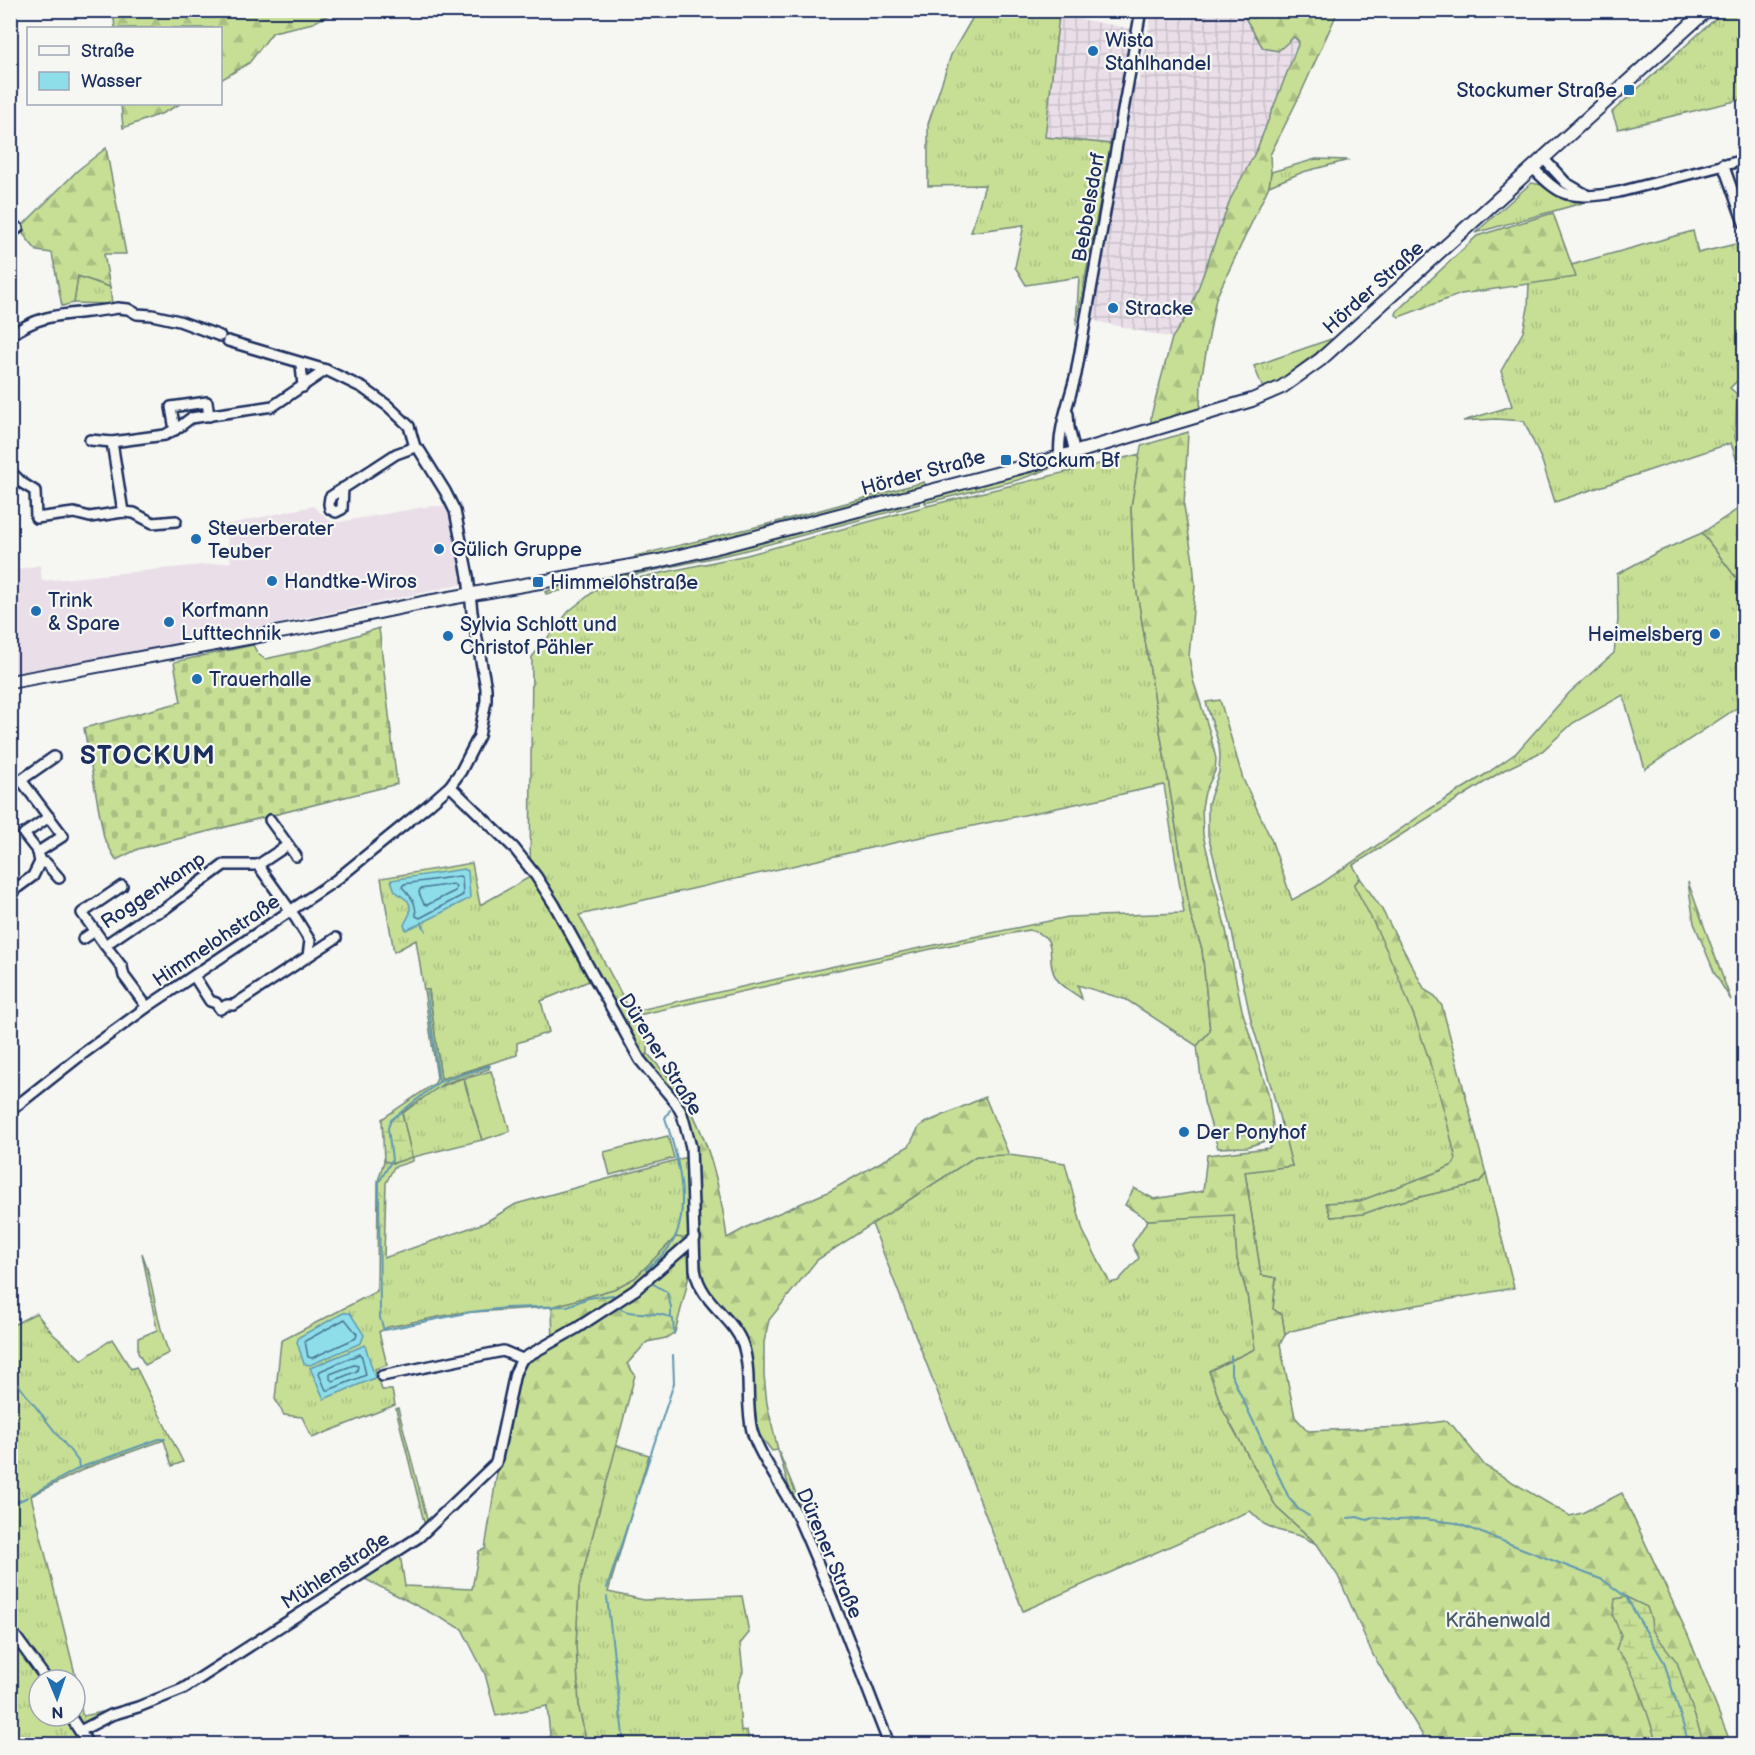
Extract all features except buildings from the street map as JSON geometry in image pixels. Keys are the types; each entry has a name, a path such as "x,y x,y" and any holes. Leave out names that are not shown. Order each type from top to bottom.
{"main road":[{"name":"Hörder Straße","path":"10,682 470,594 659,561 1075,453 1252,400 1282,387 1303,374 1336,346 1707,10"}],"street":[{"name":"Bebbelsdorf","path":"1060,457 1061,428 1068,410 1076,374 1141,10"},
{"path":"1543,159 1566,183 1587,195"},
{"path":"1533,168 1562,191 1568,194 1587,195 1619,192 1744,160"},
{"path":"1722,165 1744,224"},
{"name":"Himmelohstraße","path":"10,336 32,321 60,315 117,308 128,309 137,314 179,321 224,339 326,370 363,388 388,406 409,426 415,447 440,482 454,511 485,673 486,701 481,728 474,747 468,761 450,786 364,858 291,911 81,1054 10,1111"},
{"path":"298,363 303,387"},
{"path":"90,440 112,442 165,435 191,418 273,406 326,370"},
{"path":"175,430 171,407 207,402 209,416"},
{"path":"189,405 191,418"},
{"name":"Bebbelsdorf","path":"1068,410 1069,428 1075,453"},
{"path":"112,442 123,512"},
{"path":"343,488 396,454 415,447"},
{"path":"10,471 22,483 35,491 36,518 74,513 90,517 123,512 134,513 153,523 176,521"},
{"path":"10,893 33,876 39,857 63,836 16,780 54,757"},
{"name":"Dürener Straße","path":"450,786 514,848 536,876 554,904 640,1060 676,1103 682,1114 691,1147 695,1269 698,1280 709,1301 734,1329 743,1347 753,1434 802,1525 889,1744"},
{"path":"49,817 24,834 39,857 59,878"},
{"path":"270,820 296,856"},
{"path":"288,845 258,865 310,941 308,956"},
{"name":"Roggenkamp","path":"105,945 146,917 163,910 224,865 258,865"},
{"name":"Roggenkamp","path":"122,886 82,913 122,967 124,976 147,1007"},
{"name":"Roggenkamp","path":"83,939 95,931"},
{"path":"194,976 210,1001 216,1003 220,1009 226,1005 234,1005 336,938"},
{"path":"382,1376 503,1351 522,1359 577,1328 635,1290 695,1238"},
{"name":"Mühlenstraße","path":"80,1731 111,1715 183,1689 419,1537 496,1463 515,1373 522,1359"},
{"path":"10,1629 38,1668"},
{"path":"78,1728 88,1744"}],"shaded area":[{"path":"1152,11 1241,11 1263,47 1294,37 1299,42 1257,149 1230,200 1190,311 1172,338 1091,320 1135,83 1138,84"},
{"path":"1059,15 1133,29 1111,144 1045,137"},
{"path":"313,506 333,523 430,506 458,506 472,582 232,634 11,674 11,571 40,565 42,581 231,562 225,525"}],"green space":[{"path":"113,10 336,11 313,23 273,32 249,63 222,79 222,27 115,27"},
{"path":"977,10 1048,11 1059,15 1045,137 1111,144 1076,325 1079,277 1026,285 1015,267 1024,225 971,232 985,185 928,186 928,124 951,55"},
{"path":"1241,11 1338,11 1270,155 1269,186 1216,298 1201,380 1200,410 1151,424 1151,416 1172,338 1190,311 1230,200 1257,149 1299,42 1294,37 1278,51 1263,48"},
{"path":"1724,11 1744,11 1744,99 1618,129 1612,112"},
{"path":"121,105 178,105 163,113 123,128"},
{"path":"106,148 126,254 104,254 110,287 78,276 74,303 62,306 52,253 37,251 19,229 78,170"},
{"path":"1316,159 1349,160 1303,172 1269,186 1271,172"},
{"path":"1544,182 1567,198 1583,201 1582,203 1475,233 1529,185 1532,183 1542,185"},
{"path":"1553,213 1576,277 1461,294 1399,317 1396,315 1397,311 1477,236"},
{"path":"1693,231 1698,253 1744,242 1744,367 1738,380 1730,388 1737,394 1735,437 1744,469 1744,483 1731,443 1555,502 1542,461 1524,421 1496,419 1463,421 1512,406 1501,371 1523,332 1528,308 1529,282 1575,277 1571,265"},
{"path":"78,276 110,287 112,304 74,303"},
{"path":"1331,339 1334,340 1282,378 1283,382 1264,391 1254,366"},
{"path":"1188,432 1184,506 1195,586 1189,657 1193,680 1216,759 1215,771 1205,792 1202,807 1203,835 1242,1010 1268,1093 1273,1125 1271,1136 1265,1141 1247,1147 1218,1148 1204,1102 1197,1046 1210,1031 1202,949 1191,917 1134,574 1131,508 1141,446"},
{"path":"1140,454 1131,508 1134,574 1191,917 1202,949 1210,1031 1197,1046 1127,1000 1078,985 1082,999 1064,987 1056,978 1046,938 1029,930 931,949 634,1016 648,1044 648,1054 642,1057 614,1023 589,981 541,1001 549,1032 517,1043 517,1055 441,1079 429,990 424,990 416,940 394,952 381,878 472,863 480,905 530,877 532,657 569,611 597,589 747,555 923,507","holes":["1164,785 1184,913 1068,917 631,1012 579,915 870,848"]},
{"path":"1049,467 1049,469 1018,480 925,503 925,496"},
{"path":"924,482 925,484 921,487 777,526 776,522"},
{"path":"920,500 920,504 739,552 546,594 545,592 562,586 562,583"},
{"path":"1744,505 1744,588 1702,533"},
{"path":"772,523 772,528 705,546 636,559 635,556"},
{"path":"1702,533 1744,588 1744,703 1645,769 1623,695 1573,723 1541,752 1504,770 1353,865 1360,878 1354,885 1392,961 1424,1039 1441,1092 1456,1159 1453,1165 1440,1171 1360,1201 1326,1203 1331,1217 1363,1214 1394,1203 1471,1185 1479,1182 1486,1174 1514,1288 1360,1315 1291,1331 1285,1335 1282,1315 1273,1309 1276,1278 1261,1275 1245,1171 1292,1166 1251,1020 1208,835 1208,804 1219,772 1220,757 1219,745 1206,702 1220,700 1243,779 1271,839 1292,900 1316,887 1516,753 1569,693 1614,653 1618,620 1617,574 1658,552"},
{"path":"379,628 397,784 138,849 116,860 104,838 84,728 181,702 174,662 253,645 258,654 265,659 316,648"},
{"path":"1360,878 1381,908 1425,990 1435,996 1442,1006 1486,1174 1479,1182 1471,1185 1394,1203 1363,1214 1331,1217 1326,1203 1360,1201 1440,1171 1453,1165 1456,1159 1427,1052 1415,1018 1372,919 1354,885"},
{"path":"1688,882 1731,1000 1715,974 1694,923"},
{"path":"424,990 429,990 441,1079 489,1065 489,1069 443,1084 402,1113 412,1157 394,1163 384,1161 382,1119 435,1083 437,1078"},
{"path":"648,1054 682,1095 702,1133 718,1185 727,1238 830,1191 909,1146 923,1124 985,1097 1009,1155 976,1156 817,1260 769,1320 764,1342 764,1375 767,1404 778,1450 772,1451 758,1433 748,1344 701,1278 698,1210 689,1128 642,1057"},
{"path":"491,1071 510,1131 482,1140 464,1079"},
{"path":"463,1078 482,1140 413,1157 413,1161 394,1167 386,1183 384,1258 484,1223 516,1204 691,1156 698,1210 698,1248 676,1237 635,1278 614,1289 552,1307 458,1313 388,1327 379,1332 387,1365 375,1369 382,1390 392,1390 395,1405 312,1438 302,1417 284,1415 275,1399 281,1341 377,1291 378,1181 384,1161 394,1163 412,1157 402,1114 434,1089"},
{"name":"Krähenwald","path":"1281,1121 1292,1166 1245,1172 1261,1275 1276,1278 1273,1309 1282,1315 1285,1335 1280,1344 1295,1417 1308,1431 1402,1427 1445,1421 1453,1426 1485,1466 1570,1516 1582,1513 1622,1493 1688,1635 1731,1744 1428,1744 1373,1655 1338,1576 1317,1544 1277,1508 1223,1410 1209,1371 1255,1349 1247,1294 1237,1259 1234,1215 1148,1220 1125,1205 1134,1188 1154,1199 1203,1191 1207,1155 1269,1148 1277,1138"},
{"path":"668,1136 674,1158 610,1175 604,1152"},
{"path":"1009,1155 1065,1163 1083,1231 1110,1283 1118,1281 1139,1258 1132,1245 1148,1220 1234,1214 1237,1259 1247,1294 1255,1349 1209,1371 1223,1410 1277,1508 1317,1544 1264,1524 1250,1511 1023,1611 872,1224 976,1156"},
{"path":"676,1237 688,1239 690,1262 687,1286 675,1332 666,1338 647,1342 627,1364 635,1375 579,1587 576,1644 579,1709 587,1744 551,1744 547,1706 496,1716 485,1674 462,1629 361,1577 400,1554 405,1586 472,1589 479,1551 485,1549 496,1479 518,1373 525,1359 553,1345 552,1307 614,1289 635,1278"},
{"path":"142,1253 169,1353 145,1365 138,1353 138,1338 157,1330"},
{"path":"36,1313 53,1334 82,1360 112,1339 131,1369 136,1367 183,1462 172,1466 164,1440 86,1468 31,1496 74,1668 27,1668 27,1728 87,1728 87,1715 138,1704 176,1688 399,1546 425,1526 396,1409 398,1408 428,1523 424,1529 341,1592 190,1690 141,1711 113,1719 92,1730 87,1744 11,1744 11,1326"},
{"path":"616,1445 649,1455 608,1592 644,1600 742,1596 749,1633 740,1644 743,1672 738,1684 741,1732 747,1730 749,1744 587,1744 579,1709 576,1644 579,1587"},
{"path":"778,1450 895,1744 885,1744 809,1533 791,1494"},
{"path":"1626,1597 1647,1607 1652,1630 1677,1662 1704,1744 1657,1744 1635,1680 1623,1657 1616,1650 1621,1635 1613,1616 1615,1599"}],"water":[{"path":"464,869 468,871 470,898 406,930 404,925 410,913 410,906 408,901 395,891 391,880"},
{"path":"343,1313 350,1313 364,1335 361,1343 310,1365 304,1364 297,1342 299,1337"},
{"path":"365,1345 375,1378 324,1399 310,1368"}],"waterway":[{"path":"1252,10 1253,18"},
{"path":"421,922 426,931"},
{"path":"427,993 439,1082"},
{"path":"490,1066 439,1082 391,1120 388,1128 392,1160 379,1182 380,1318 384,1330 471,1312 506,1308 568,1306 588,1298 613,1295 615,1300"},
{"path":"647,1272 646,1269 670,1246 681,1217 681,1182 665,1118 670,1110"},
{"path":"650,1282 667,1292 671,1317"},
{"path":"617,1306 629,1312 658,1314 673,1319 674,1334"},
{"path":"607,1588 674,1383 673,1355"},
{"path":"1231,1356 1231,1374 1289,1498 1298,1509 1309,1516"},
{"path":"10,1374 78,1461 79,1468"},
{"path":"32,1494 79,1468 159,1439 165,1439"},
{"path":"10,1505 28,1497"},
{"path":"1348,1518 1424,1519 1456,1523 1603,1580 1626,1597 1664,1662 1689,1744"},
{"path":"607,1597 624,1744"}],"place":[{"name":"Wista Stahlhandel","path":"1093,51"},
{"name":"Stockumer Straße","path":"1629,90"},
{"name":"Stracke","path":"1113,308"},
{"name":"Stockum Bf","path":"1006,460"},
{"name":"Steuerberater Teuber","path":"196,539"},
{"name":"Gülich Gruppe","path":"439,549"},
{"name":"Handtke-Wiros","path":"272,581"},
{"name":"Himmelohstraße","path":"538,582"},
{"name":"Trink & Spare","path":"36,611"},
{"name":"Korfmann Lufttechnik","path":"169,622"},
{"name":"Heimelsberg","path":"1715,634"},
{"name":"Sylvia Schlott und Christof Pähler","path":"448,636"},
{"name":"Trauerhalle","path":"197,679"},
{"name":"Der Ponyhof","path":"1184,1132"}],"district":[{"name":"STOCKUM","path":"148,755"}]}
